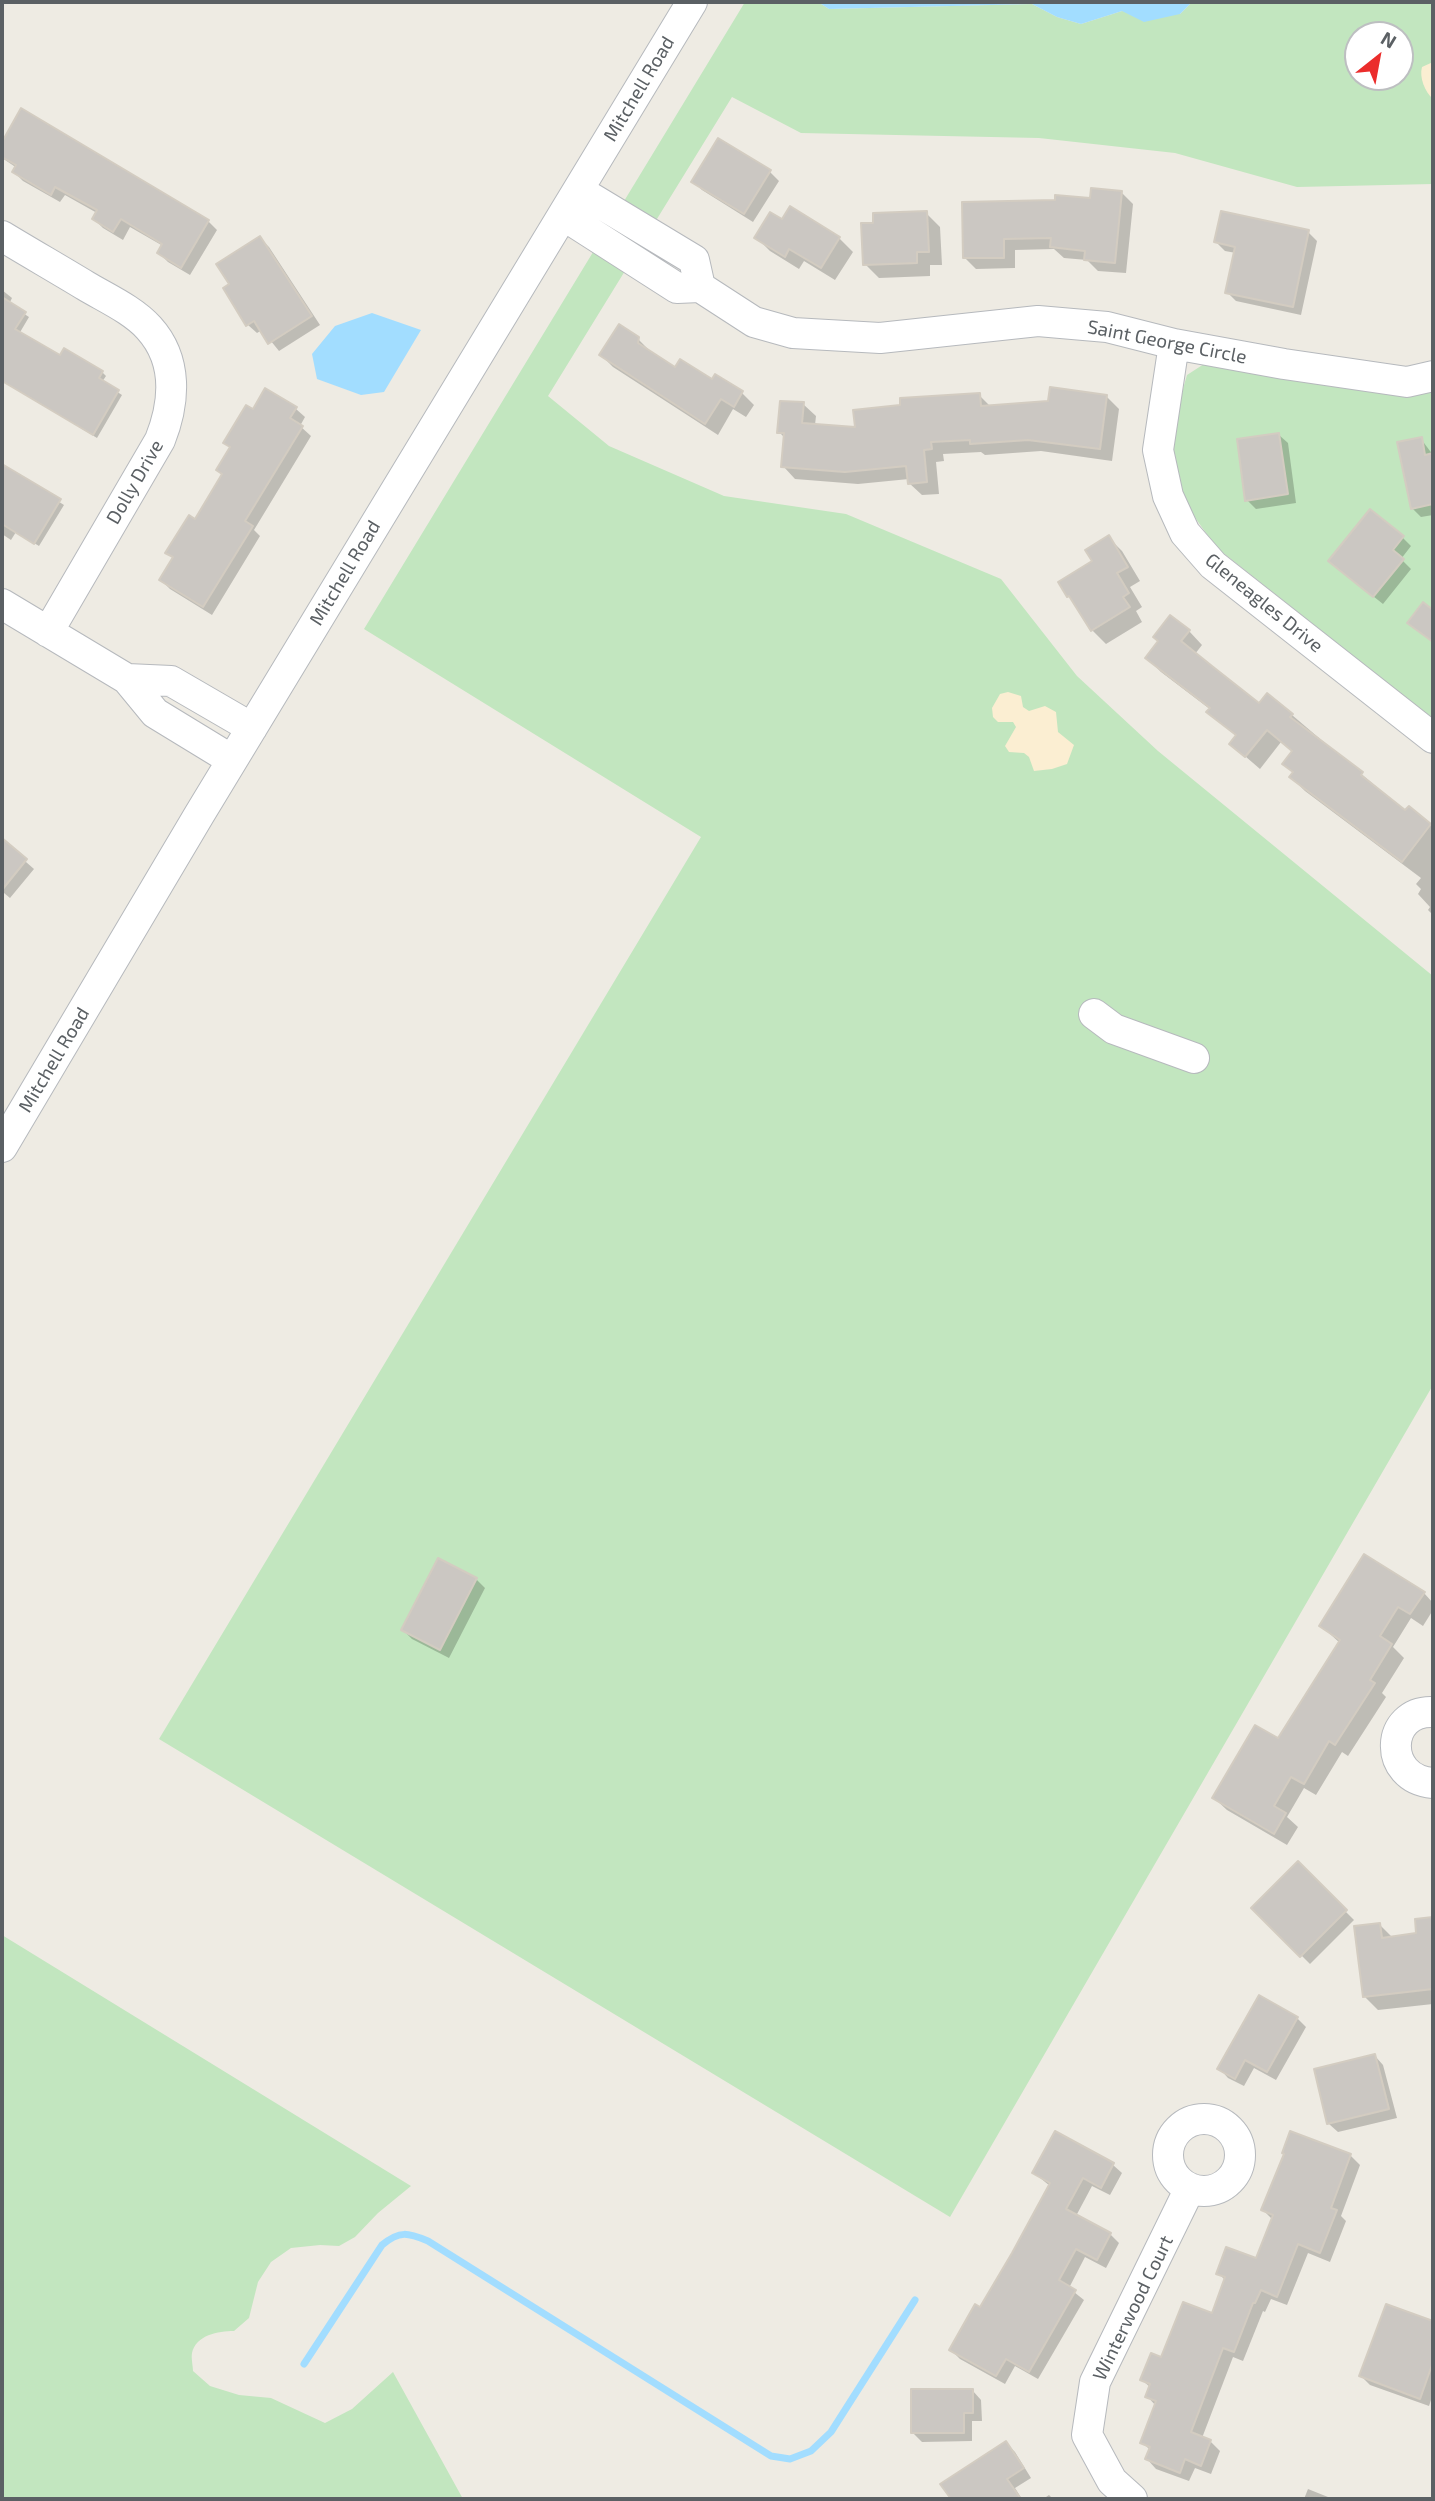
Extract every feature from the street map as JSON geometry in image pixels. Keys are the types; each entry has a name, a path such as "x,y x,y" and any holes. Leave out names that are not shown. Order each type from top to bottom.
{"street":[{"name":"Mitchell Road","path":"2,1147 251,728 692,2"},
{"name":"Saint George Circle","path":"570,202 677,288 701,287 754,322 793,333 880,338 1038,321 1107,327 1174,344 1284,365 1406,382 1433,376"},
{"name":"Dolly Drive","path":"2,236 128,311 149,328 162,349 170,371 173,397 160,440 48,632"},
{"name":"Gleneagles Drive","path":"1174,344 1158,450 1168,496 1185,533 1213,565 1433,737"},
{"path":"2,604 127,679 155,713 233,760"},
{"path":"127,679 171,681 251,728"},
{"path":"1094,1014 1114,1029 1194,1058"},
{"path":"1433,1712 1417,1714 1402,1726 1396,1739 1395,1751 1399,1765 1407,1774 1421,1782 1433,1783"},
{"name":"Winterwood Court","path":"1132,2499 1112,2481 1087,2435 1095,2382 1190,2188"}],"green space":[{"path":"745,2 818,2 829,9 1032,4 1057,17 1081,24 1122,11 1180,14 1192,2 1433,2 1433,184 1297,187 1175,153 1039,138 801,133 732,97 548,396 609,446 724,496 846,514 1001,579 1077,676 1158,751 1433,976 1433,1385 950,2217 159,1739 701,837 364,629"},
{"path":"1204,364 1334,387 1433,385 1433,719 1222,552 1191,510 1181,490 1176,470 1175,427 1187,375"},
{"path":"2,1935 411,2186 378,2213 355,2237 339,2246 291,2248 271,2262 258,2282 249,2318 234,2331 215,2333 198,2342 192,2353 193,2371 210,2386 239,2395 271,2398 325,2423 352,2409 393,2372 463,2499 2,2499"}],"sand":[{"path":"1433,62 1433,99 1423,84 1421,71 1422,67"},
{"path":"1008,692 1021,696 1023,707 1029,711 1045,706 1056,712 1058,732 1074,745 1067,764 1034,771 1029,757 1024,753 1009,752 1005,746 1016,727 1013,722 998,722 993,717 992,708 1000,694"}],"water":[{"path":"818,2 1192,2 1180,14 1144,22 1122,11 1081,24 1057,17 1032,4 829,9"},
{"path":"372,313 421,330 384,392 361,395 317,379 312,354 335,326"}],"building":[{"path":"21,108 209,220 181,268 157,253 162,244 121,219 113,232 92,219 97,210 55,187 51,195 12,172 16,165 2,157 2,142"},
{"path":"718,138 771,170 744,214 691,182"},
{"path":"1091,188 1122,191 1115,263 1084,260 1085,251 1050,247 1051,238 1004,239 1004,258 963,258 962,202 1055,200 1055,195 1090,198"},
{"path":"790,206 840,237 821,268 789,249 785,257 754,238 770,212 782,219"},
{"path":"927,211 929,252 917,252 917,263 863,265 861,223 873,223 873,213"},
{"path":"1221,211 1309,230 1293,307 1225,293 1235,247 1214,242"},
{"path":"260,236 312,316 268,344 254,321 246,326 223,288 229,284 216,264"},
{"path":"2,297 26,312 15,329 60,355 64,348 103,371 99,378 119,390 93,435 2,381"},
{"path":"619,324 639,337 638,343 675,367 680,359 712,379 715,374 743,391 734,407 721,399 705,424 599,355"},
{"path":"1050,387 1107,395 1100,449 1028,440 970,444 970,440 931,442 932,449 924,450 927,482 908,484 906,466 845,472 781,467 784,433 777,433 780,401 804,402 802,423 855,427 853,410 900,405 900,398 980,393 981,406 1048,401"},
{"path":"265,388 297,407 290,418 303,426 245,521 253,526 203,607 159,580 173,557 165,553 189,515 195,519 222,474 216,470 230,447 223,443 246,405 253,409"},
{"path":"1279,433 1288,494 1245,501 1237,439"},
{"path":"1422,437 1425,455 1433,453 1433,504 1411,509 1397,442"},
{"path":"2,464 61,499 34,544 2,524"},
{"path":"1370,509 1404,536 1393,550 1404,559 1373,597 1328,561"},
{"path":"1109,535 1128,567 1117,573 1129,593 1123,597 1130,607 1091,631 1058,582 1092,561 1085,550"},
{"path":"1423,602 1433,610 1433,642 1407,623"},
{"path":"1170,615 1190,630 1181,641 1212,666 1259,703 1267,693 1293,714 1290,717 1363,772 1361,775 1405,810 1409,806 1431,824 1402,862 1289,777 1293,772 1282,764 1292,751 1267,730 1245,757 1229,744 1236,735 1206,712 1210,708 1145,658 1158,641 1153,637"},
{"path":"2,838 27,859 2,890"},
{"path":"1364,1554 1425,1592 1410,1614 1398,1607 1380,1636 1392,1644 1370,1680 1375,1683 1335,1745 1329,1741 1304,1784 1291,1777 1274,1806 1286,1813 1274,1834 1212,1798 1255,1725 1278,1738 1340,1640 1319,1626"},
{"path":"438,1558 477,1578 440,1650 401,1630"},
{"path":"1298,1861 1347,1910 1300,1957 1251,1908"},
{"path":"1433,1917 1433,1989 1363,1997 1354,1926 1380,1923 1382,1938 1416,1933 1415,1919"},
{"path":"1259,1995 1298,2017 1267,2072 1245,2060 1235,2079 1217,2069"},
{"path":"1375,2054 1389,2109 1327,2124 1314,2069"},
{"path":"1055,2131 1114,2163 1101,2188 1083,2178 1066,2209 1111,2233 1097,2260 1076,2249 1059,2280 1076,2290 1029,2372 1006,2359 996,2376 949,2350 975,2304 980,2307 1050,2183 1032,2173"},
{"path":"1290,2131 1351,2154 1331,2208 1337,2210 1320,2253 1298,2244 1277,2297 1261,2290 1253,2303 1234,2352 1223,2348 1191,2432 1211,2440 1201,2466 1185,2459 1180,2473 1145,2459 1150,2447 1140,2443 1156,2401 1145,2397 1150,2384 1140,2380 1151,2353 1161,2357 1183,2302 1212,2313 1225,2277 1216,2274 1226,2247 1256,2258 1273,2215 1261,2210 1284,2154 1282,2153"},
{"path":"1386,2304 1433,2321 1433,2362 1420,2399 1359,2376"},
{"path":"911,2389 973,2389 973,2413 964,2413 964,2433 911,2433"},
{"path":"1006,2441 1024,2468 1007,2479 1021,2499 951,2499 940,2484"}],"waterway":[{"path":"304,2364 382,2245 404,2234 428,2241 771,2456 790,2459 811,2451 831,2432 915,2300"}]}
